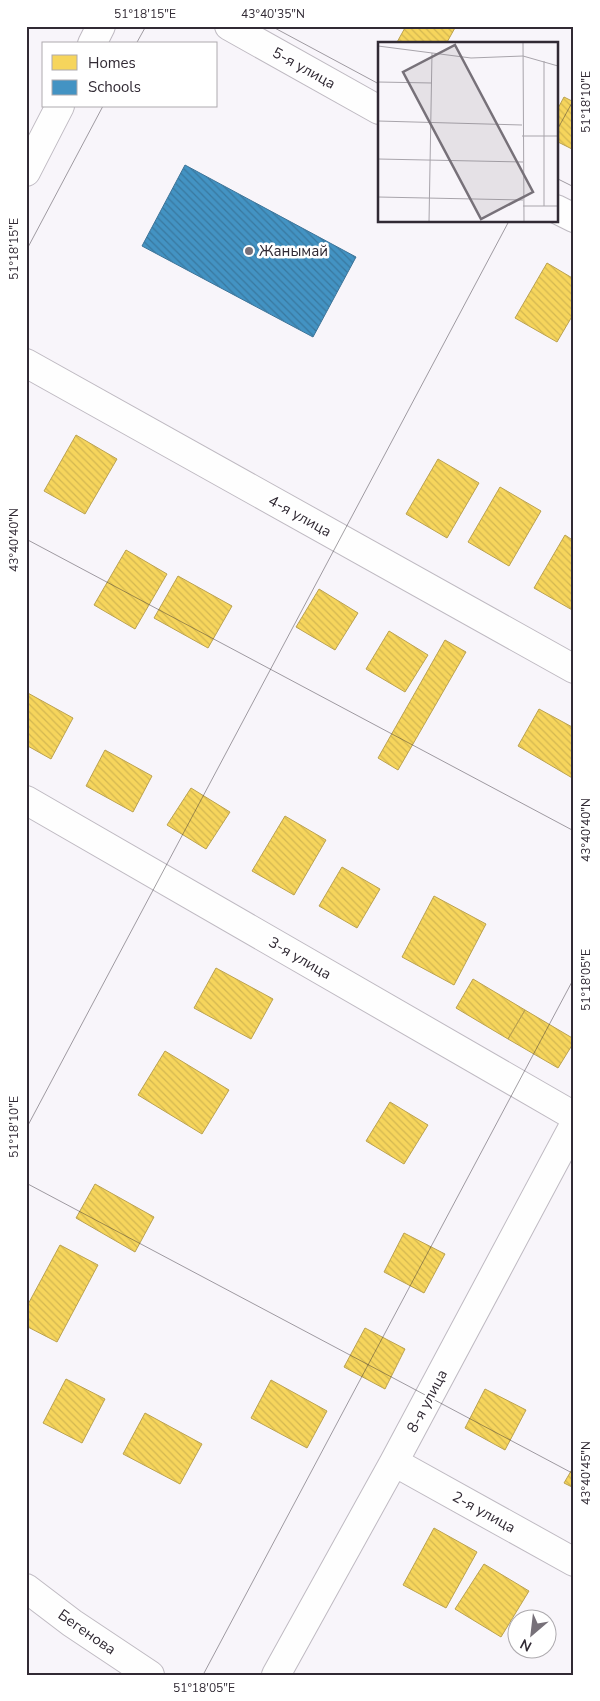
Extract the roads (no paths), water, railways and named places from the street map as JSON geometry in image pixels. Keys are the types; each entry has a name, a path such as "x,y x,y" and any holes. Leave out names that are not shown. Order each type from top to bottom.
{"street":[{"path":"93,42 101,26"},
{"name":"5-я улица","path":"230,26 378,109"},
{"path":"26,172 59,108"},
{"path":"558,210 574,218"},
{"name":"4-я улица","path":"26,363 574,669"},
{"name":"3-я улица","path":"26,800 574,1116"},
{"name":"8-я улица","path":"276,1675 394,1462 574,1125"},
{"name":"2-я улица","path":"394,1462 574,1562"},
{"name":"Бегенова","path":"26,1588 72,1624 150,1675"}],"place":[{"name":"Жанымай","path":"249,251"}]}
